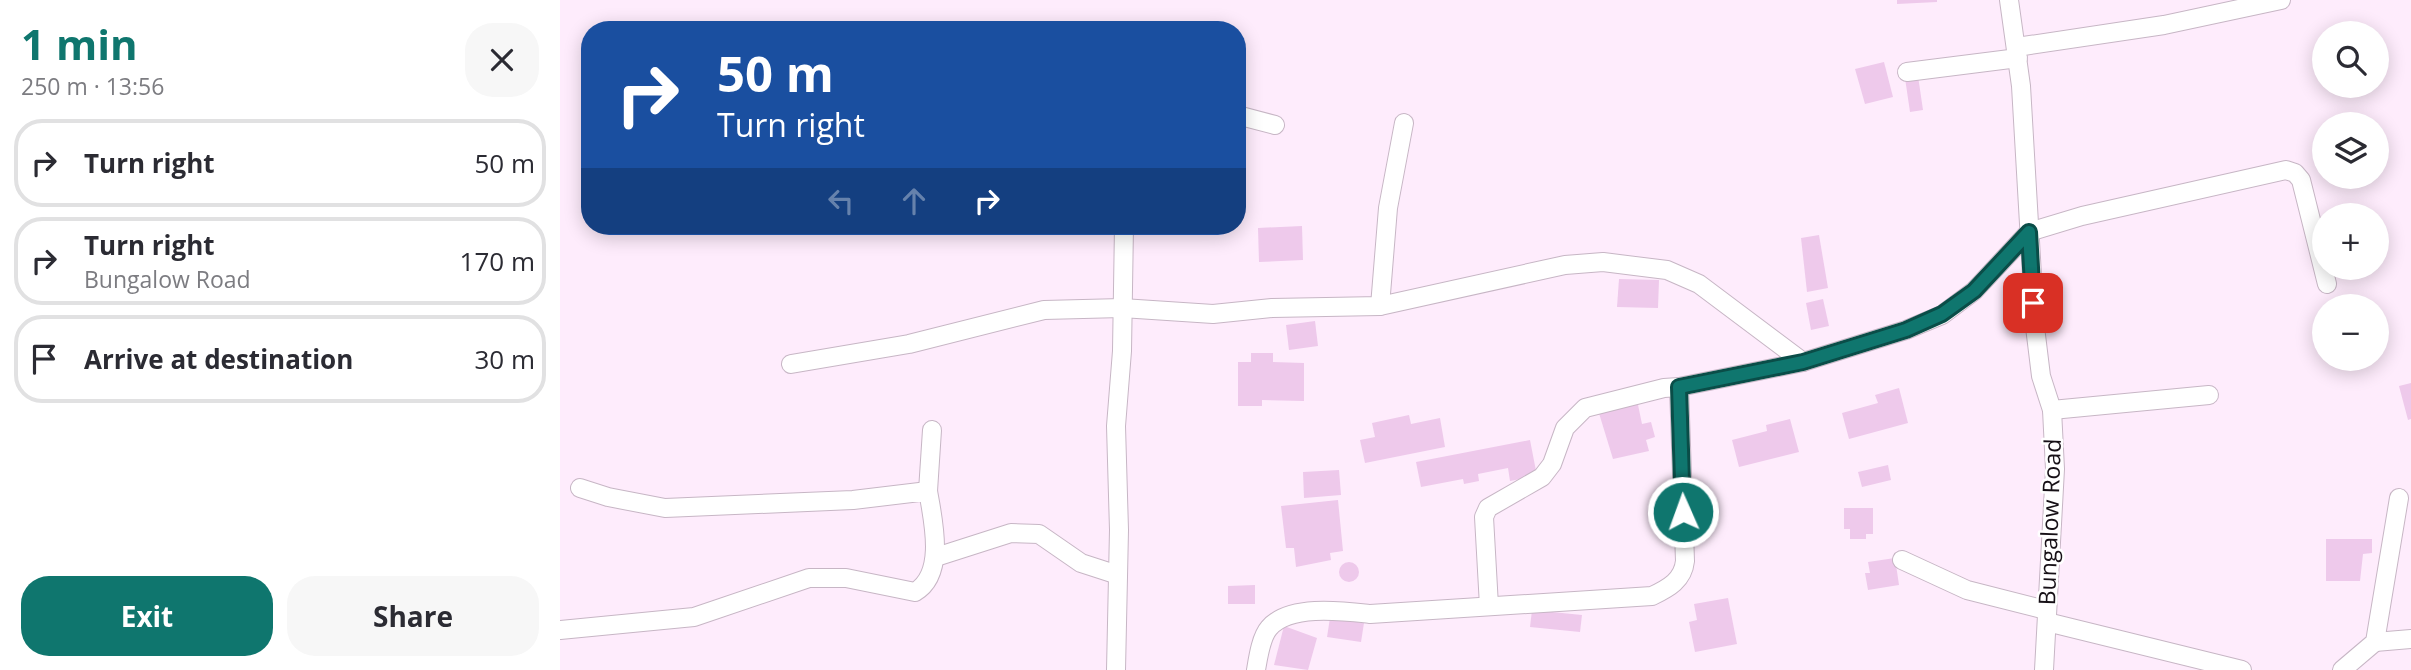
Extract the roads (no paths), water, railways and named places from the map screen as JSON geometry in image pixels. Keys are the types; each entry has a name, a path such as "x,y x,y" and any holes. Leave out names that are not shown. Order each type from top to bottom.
{"street":[{"name":"Bungalow Road","path":"2010,0 2017,53 2041,376 2052,410 2055,469 2044,670"},
{"path":"1907,72 2164,25 2281,0"},
{"path":"1246,118 1275,125"},
{"path":"1380,306 1388,208 1404,123"},
{"path":"1489,606 1484,517 1488,508 1542,477 1552,464 1566,428 1585,408 1664,388 1803,362 1906,330 1942,314 1974,291 2029,232 2082,216 2286,170 2295,173 2301,180 2327,284"},
{"path":"1116,670 1116,426 1124,235"},
{"path":"791,364 920,342 1044,310 1122,308 1213,314 1272,308 1332,309 1380,306 1565,265 1603,262 1667,270 1699,284 1803,362"},
{"path":"1256,670 1268,629 1281,619 1330,610 1370,614 1652,596 1670,588 1684,572 1679,387"},
{"path":"2052,410 2209,394"},
{"path":"560,630 694,617 809,578 846,578 915,592 923,586 936,557 928,491 932,430"},
{"path":"580,488 607,497 665,508 853,500 928,491"},
{"path":"2375,642 2399,498"},
{"path":"936,557 1011,533 1039,534 1081,563 1118,575"},
{"path":"1902,559 1967,590 2046,616 2242,670"},
{"path":"2342,670 2375,642 2411,639"}]}
